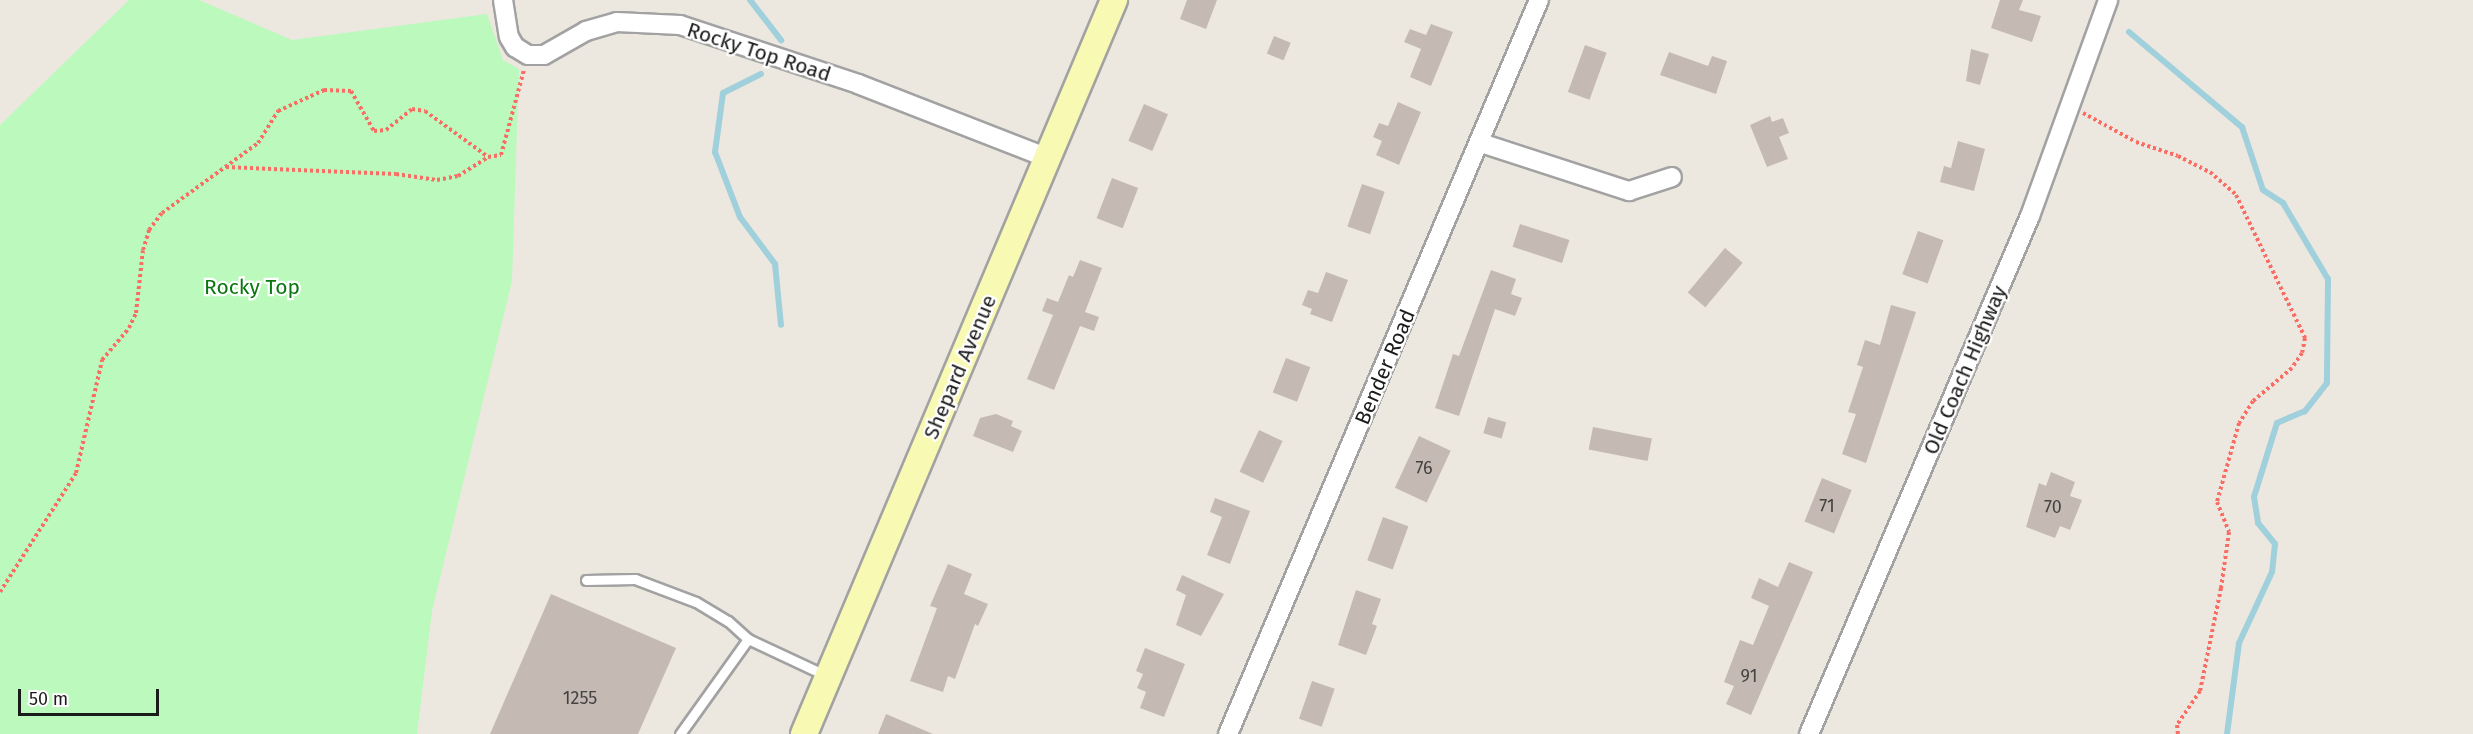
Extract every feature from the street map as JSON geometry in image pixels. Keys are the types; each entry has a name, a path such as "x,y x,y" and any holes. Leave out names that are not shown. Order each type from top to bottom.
{"main road":[{"name":"Shepard Avenue","path":"804,734 1114,0"}],"street":[{"path":"503,0 509,37 515,47 528,55"},
{"name":"Bender Road","path":"1228,734 1481,143 1539,0"},
{"name":"Old Coach Highway","path":"1809,734 2025,227 2071,107 2108,0"},
{"name":"Rocky Top Road","path":"528,55 544,55 586,31 617,22 680,25 858,84 1048,158"},
{"path":"1481,143 1629,191 1672,177"}],"lane":[{"path":"586,580 635,579 696,602 728,621 748,639 829,677"},
{"path":"680,734 748,639"}],"path":[{"path":"225,167 396,174 437,180 458,176 488,157 503,152 528,55"},
{"path":"0,592 76,473 102,360 129,328 136,313 143,250 149,230 162,213 258,143 278,111 324,90 351,91 374,131 386,130 412,109 425,111 488,157"},
{"path":"2071,107 2136,142 2178,156 2210,172 2236,195 2305,338 2302,353 2292,368 2253,401 2239,423 2217,502 2229,532 2221,588 2200,691 2177,725 2178,734"}],"green space":[{"name":"Rocky Top","path":"129,0 199,0 292,40 487,14 503,60 519,69 512,281 432,611 417,734 0,734 0,125"}],"building":[{"path":"1187,0 1217,0 1206,29 1180,19"},
{"path":"2000,0 2023,0 2019,10 2041,16 2032,42 1991,28"},
{"path":"1431,24 1453,32 1431,86 1410,77 1421,49 1404,42 1410,29 1426,35"},
{"path":"1274,36 1291,43 1284,60 1267,54"},
{"path":"1585,45 1607,53 1590,100 1568,92"},
{"path":"1971,49 1989,54 1980,85 1966,81"},
{"path":"1669,52 1708,66 1712,56 1727,61 1716,94 1660,75"},
{"path":"1398,102 1421,112 1399,165 1376,155 1382,141 1373,137 1379,123 1388,126"},
{"path":"1144,104 1168,114 1152,151 1128,141"},
{"path":"1770,116 1772,122 1783,118 1789,133 1779,137 1788,159 1767,167 1750,125"},
{"path":"1958,141 1985,149 1974,191 1940,182 1944,166 1951,168"},
{"path":"1112,178 1138,188 1123,228 1097,218"},
{"path":"1362,184 1385,192 1370,234 1347,227"},
{"path":"1520,224 1569,240 1562,263 1513,247"},
{"path":"1918,231 1943,240 1928,283 1902,274"},
{"path":"1725,248 1743,263 1705,307 1688,292"},
{"path":"1080,260 1102,268 1085,312 1099,317 1094,331 1080,326 1054,390 1027,379 1053,315 1042,311 1047,298 1058,302 1069,275 1073,277"},
{"path":"1491,270 1516,279 1511,294 1522,298 1515,316 1495,309 1459,416 1435,408 1453,354 1459,356"},
{"path":"1326,272 1348,280 1332,322 1310,314 1312,309 1302,305 1308,290 1318,293"},
{"path":"1891,305 1916,312 1866,463 1842,454 1856,414 1848,412 1863,367 1857,365 1865,340 1880,345"},
{"path":"1286,358 1310,367 1297,402 1273,393"},
{"path":"996,414 1013,421 1011,426 1022,431 1013,452 973,436 980,418"},
{"path":"1488,417 1506,422 1502,439 1483,433"},
{"path":"1593,427 1652,438 1648,461 1589,450"},
{"path":"1259,430 1283,441 1263,483 1240,472"},
{"path":"1419,436 1451,451 1427,502 1395,488"},
{"path":"2051,472 2075,482 2070,496 2082,500 2070,530 2060,526 2055,538 2026,527 2039,483 2046,486"},
{"path":"1822,478 1852,490 1834,534 1804,522"},
{"path":"1215,498 1250,511 1230,564 1207,555 1222,517 1210,512"},
{"path":"1383,517 1408,526 1393,569 1367,560"},
{"path":"1789,562 1813,572 1751,715 1726,704 1734,686 1724,682 1740,640 1753,645 1769,606 1751,598 1759,578 1778,587"},
{"path":"948,564 972,574 964,594 988,604 978,626 975,624 955,679 948,676 943,692 910,681 937,608 930,606"},
{"path":"1182,575 1224,594 1201,636 1176,625 1186,595 1176,590"},
{"path":"1356,590 1381,599 1372,624 1377,626 1366,655 1338,645"},
{"path":"551,594 676,648 638,734 490,734"},
{"path":"1145,648 1185,664 1164,717 1140,708 1146,692 1137,688 1143,674 1136,671"},
{"path":"1312,681 1335,689 1322,727 1299,719"},
{"path":"886,714 933,734 878,734"}],"waterway":[{"path":"750,0 781,40"},
{"path":"2129,32 2242,127 2263,190 2283,203 2328,279 2327,383 2305,411 2277,423 2254,497 2258,523 2275,544 2272,572 2239,643 2227,734"},
{"path":"761,74 723,93 715,152 740,217 775,264 781,325"}]}
